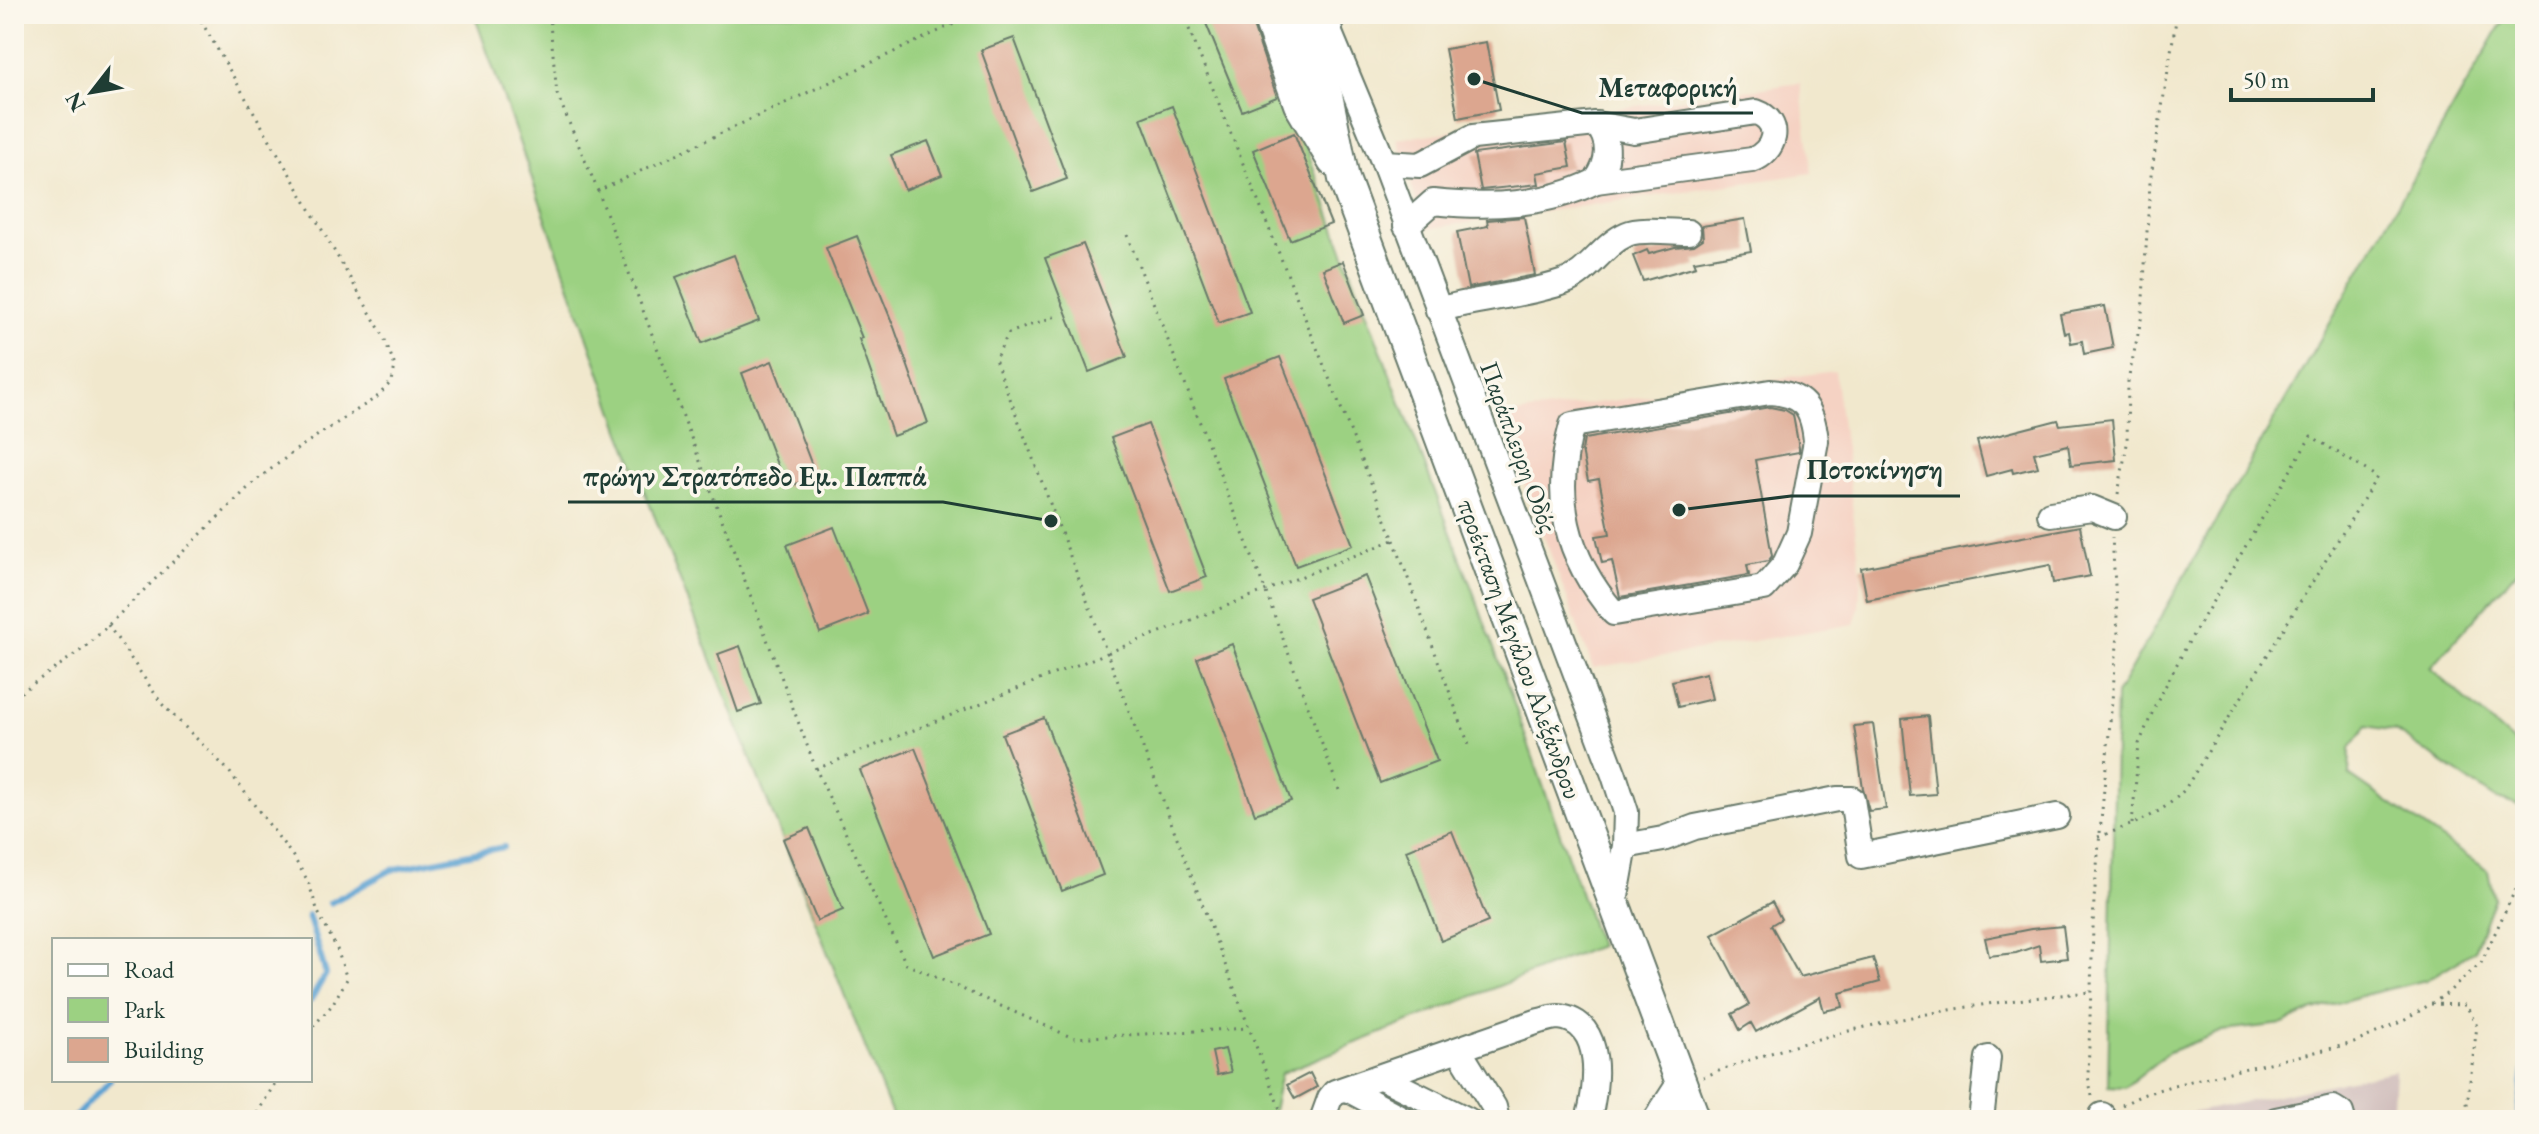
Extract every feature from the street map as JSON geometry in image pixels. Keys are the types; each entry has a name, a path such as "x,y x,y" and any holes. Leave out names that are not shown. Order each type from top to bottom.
{"main road":[{"name":"προέκταση Μεγάλου Αλεξάνδρου","path":"1267,14 1299,104 1344,179"},
{"name":"προέκταση Μεγάλου Αλεξάνδρου","path":"1297,14 1327,95 1344,179 1695,1120"},
{"path":"1659,1120 1681,1086"}],"street":[{"name":"Παράπλευρη Οδός","path":"1323,19 1384,163 1614,775 1626,812 1625,846 1614,907"},
{"path":"1384,163 1420,165 1473,137 1596,124 1634,131 1756,112 1769,120 1774,135 1768,150 1752,160 1596,181 1575,191 1534,201 1478,206 1433,202 1406,226"},
{"path":"1596,124 1603,131 1607,152 1602,172 1596,181"},
{"path":"1420,165 1431,182 1433,202"},
{"path":"1438,310 1471,300 1566,281 1629,232 1688,232"},
{"path":"1770,392 1795,396 1812,418 1816,441 1799,533 1785,564 1764,588 1614,613 1587,578 1570,537 1562,492 1563,469 1572,425 1770,392"},
{"path":"2050,514 2092,508 2114,517"},
{"path":"1528,552 1570,537"},
{"path":"1625,846 1663,839 1695,827 1837,799 1852,799 1861,856 2057,816"},
{"path":"1328,1118 1331,1095 1539,1021 1559,1017 1578,1025 1592,1043 1597,1071 1588,1120"},
{"path":"1459,1050 1494,1107 1497,1120"},
{"path":"1981,1120 1988,1058"},
{"path":"1381,1077 1468,1120"},
{"path":"1347,1089 1405,1120"},
{"path":"2276,1120 2333,1108 2341,1113 2343,1120"}],"path":[{"path":"14,697 87,646 254,482 300,447 377,397 392,381 395,366 383,335 197,14"},
{"path":"549,14 557,94 598,191 816,769 906,964 1073,1038 1249,1028"},
{"path":"598,191 975,14"},
{"path":"1183,14 1394,540 1470,748"},
{"path":"2177,14 2150,182 2142,315 2128,381 2127,444 2114,517 2113,570 2118,634 2098,837 2088,1076 2092,1095 2104,1118 2142,1095 2174,1085 2354,1043 2376,1035 2431,1004 2472,974 2481,963 2525,869"},
{"path":"1127,235 1339,790"},
{"path":"1056,316 1009,333 995,359 1281,1112 1279,1120"},
{"path":"2098,837 2132,824 2169,807 2185,789 2377,477 2311,436 2187,645 2156,704 2139,744 2132,824"},
{"path":"816,769 1394,540"},
{"path":"108,625 162,704 228,770 308,881 347,979 332,1005 312,1028"},
{"path":"1681,1086 1767,1052 1891,1020 2008,999 2091,992"},
{"path":"2431,1004 2466,1005 2477,1026 2465,1120"},
{"path":"253,1120 276,1082"}],"shaded area":[{"path":"1800,83 1812,173 1425,229 1397,139"},
{"path":"1835,371 1861,575 1859,607 1854,624 1593,668 1499,416"},
{"path":"2395,1071 2392,1120 2157,1120"}],"green space":[{"path":"474,14 1262,14 1339,239 1480,610 1599,946 1281,1073 1271,1120 894,1120 621,432"},
{"path":"2507,14 2525,14 2525,562 2430,668 2525,752 2525,800 2522,807 2495,798 2395,731 2367,726 2350,748 2349,775 2488,871 2494,898 2474,951 2426,980 2311,1011 2283,1024 2223,1031 2169,1052 2125,1087 2108,1086 2116,695"}],"building":[{"path":"1222,14 1249,14 1277,97 1242,111 1205,21"},
{"path":"1014,38 1067,179 1033,192 981,50"},
{"path":"1486,42 1499,110 1458,118 1445,49"},
{"path":"1172,106 1250,312 1219,323 1141,118"},
{"path":"1294,133 1331,224 1290,240 1253,150"},
{"path":"928,141 942,175 905,190 891,155"},
{"path":"1566,142 1571,167 1537,173 1539,184 1481,190 1474,154"},
{"path":"1524,217 1535,275 1468,288 1457,232 1488,226 1487,220"},
{"path":"1745,219 1751,251 1694,261 1696,266 1643,281 1633,256 1647,250 1649,254 1694,245 1703,239 1702,226"},
{"path":"857,236 928,423 893,436 859,339 862,338 826,248"},
{"path":"1083,244 1127,357 1089,372 1045,258"},
{"path":"734,255 759,321 702,343 676,277"},
{"path":"1343,261 1364,315 1344,323 1323,269"},
{"path":"2105,306 2113,348 2084,354 2082,341 2071,343 2069,332 2064,333 2060,314"},
{"path":"1280,357 1353,545 1296,566 1224,379"},
{"path":"772,361 816,476 786,488 742,373"},
{"path":"1770,407 1793,415 1799,448 1799,452 1755,460 1772,556 1768,561 1747,565 1749,575 1620,597 1612,561 1602,563 1596,536 1610,534 1599,479 1588,481 1582,451 1584,439"},
{"path":"2112,419 2116,460 2071,465 2068,445 2034,453 2038,467 2013,473 2012,469 1986,476 1977,441 2058,420 2060,425"},
{"path":"1148,424 1207,577 1170,591 1111,438"},
{"path":"2080,526 2090,576 2053,583 2050,565 1867,600 1861,568"},
{"path":"834,527 868,614 820,633 787,545"},
{"path":"1365,576 1437,761 1380,783 1308,598"},
{"path":"1232,644 1291,801 1255,814 1197,658"},
{"path":"740,646 761,704 738,712 718,654"},
{"path":"1706,673 1712,699 1678,707 1672,681"},
{"path":"1928,716 1936,794 1910,796 1902,719"},
{"path":"1044,718 1103,875 1062,891 1002,734"},
{"path":"1873,724 1886,809 1869,811 1854,726"},
{"path":"915,748 989,934 934,956 860,770"},
{"path":"809,828 843,910 817,921 783,839"},
{"path":"1452,831 1488,922 1441,941 1406,850"},
{"path":"1772,902 1781,919 1771,925 1800,977 1873,958 1880,982 1840,993 1843,1007 1824,1011 1820,997 1756,1032 1751,1023 1740,1030 1732,1014 1749,1005 1712,935"},
{"path":"2063,926 2067,958 2041,961 2039,945 2016,953 1989,956 1985,938"},
{"path":"1225,1049 1231,1072 1217,1075 1212,1052"},
{"path":"1310,1073 1317,1087 1295,1099 1287,1085"}],"waterway":[{"path":"330,903 391,870 504,847"},
{"path":"308,915 326,974 312,998"},
{"path":"2518,1120 2525,1064"},
{"path":"72,1120 108,1082"}],"place":[{"name":"Μεταφορική","path":"1474,79"},
{"name":"Ποτοκίνηση","path":"1679,510"},
{"name":"πρώην Στρατόπεδο Εμ. Παππά","path":"1051,521"}]}
